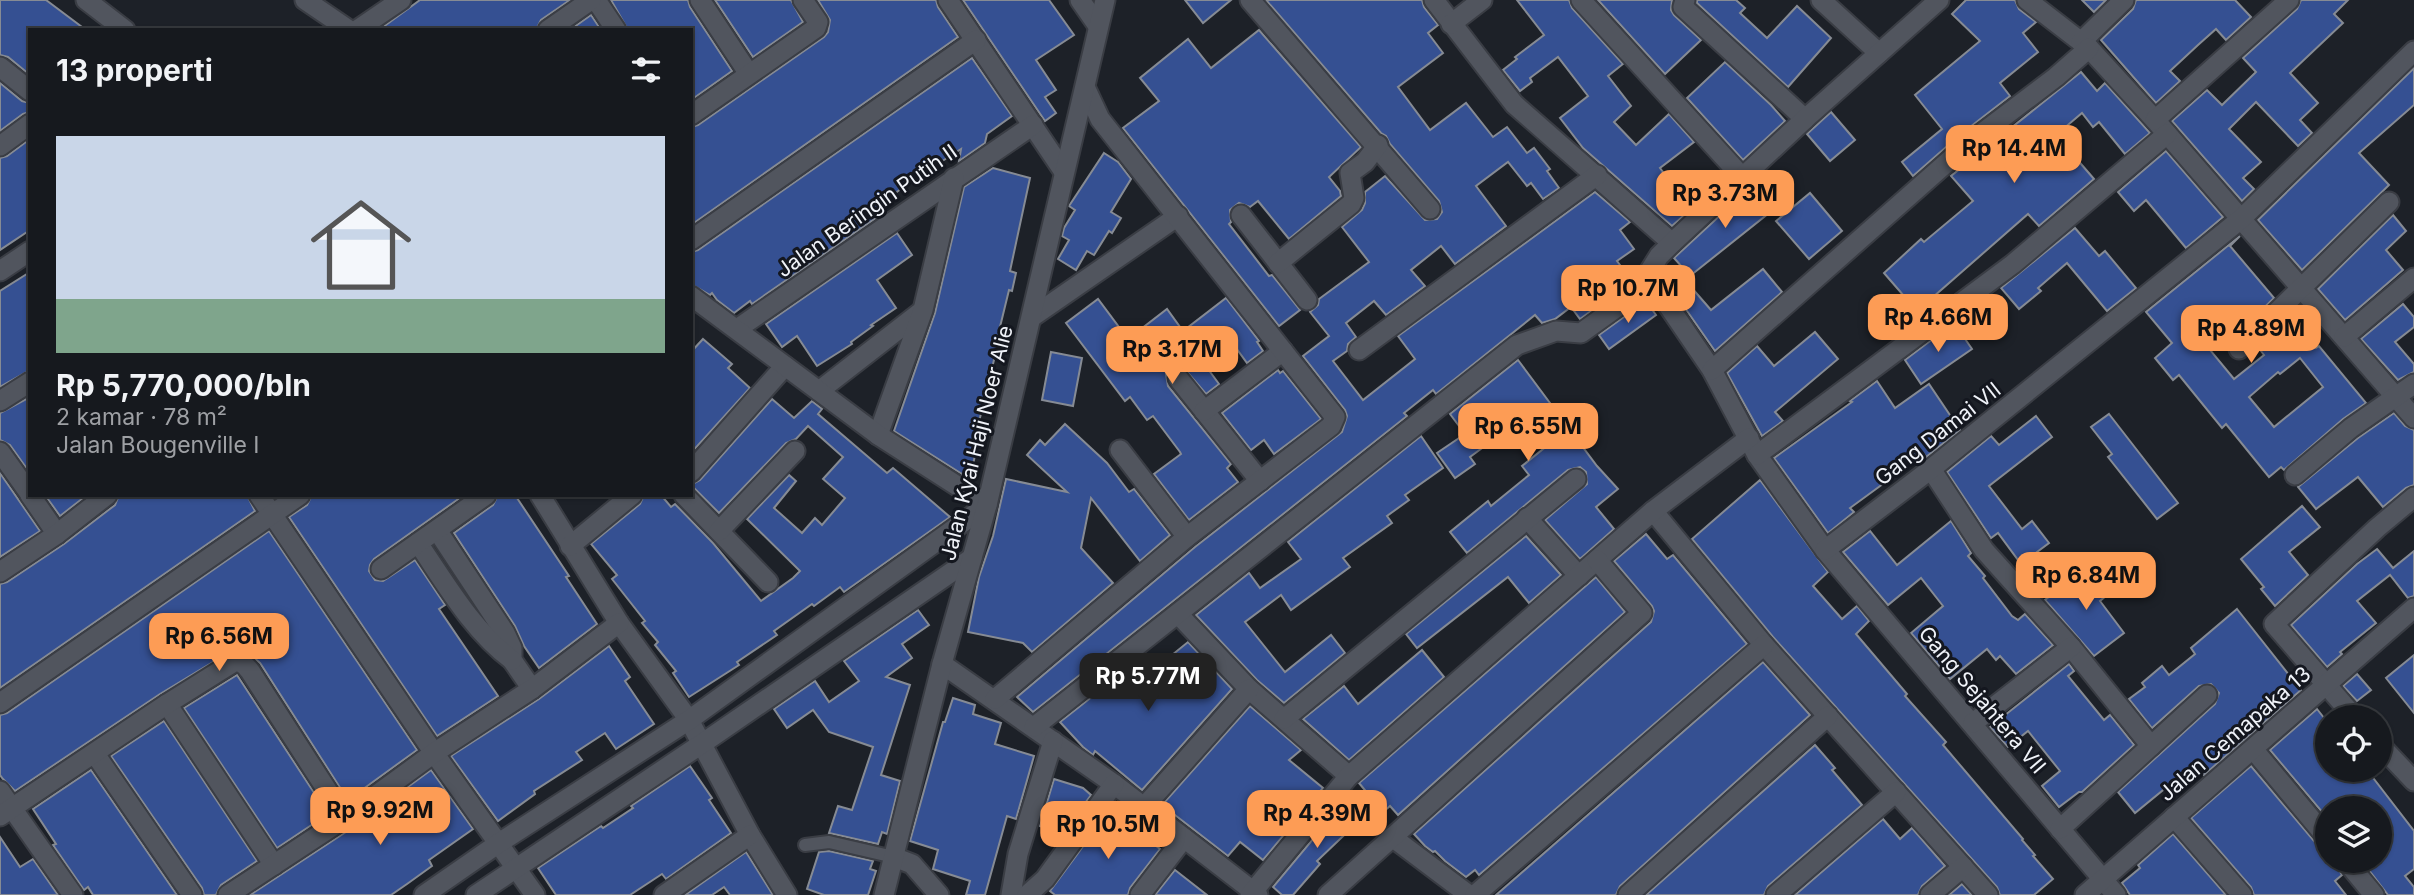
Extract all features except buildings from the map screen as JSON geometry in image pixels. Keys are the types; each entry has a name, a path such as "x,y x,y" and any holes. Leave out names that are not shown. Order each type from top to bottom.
{"street":[{"path":"86,0 122,28"},
{"path":"305,0 346,28"},
{"path":"551,28 593,0 614,28"},
{"path":"700,0 749,74"},
{"path":"693,114 819,24 803,0"},
{"path":"948,0 976,40 1028,128 1065,172"},
{"path":"1080,0 1098,26"},
{"name":"Jalan Kyai Haji Noer Alie","path":"884,895 942,664 987,505 1105,0"},
{"path":"1250,0 1378,145 1430,209"},
{"path":"1434,0 1514,104 1672,243"},
{"path":"1451,24 1482,0"},
{"path":"1581,0 1743,178"},
{"path":"1685,0 1684,7 1805,119"},
{"path":"1821,0 1879,53"},
{"path":"1034,727 1517,345 1556,331 1581,333 1652,282 1649,272 1652,266 1672,243 1805,119 1939,0"},
{"path":"2026,0 2085,45 2161,127 2414,418"},
{"path":"1712,370 1969,143 2056,77 2124,0"},
{"path":"942,664 1114,784 1253,894 1349,776 1653,511 1753,446 2013,264 2161,127 2289,0"},
{"path":"360,28 392,3"},
{"path":"693,239 976,40"},
{"name":"Gang Damai VII","path":"1825,550 1931,469 2241,219 2414,51"},
{"path":"0,67 28,89"},
{"path":"995,699 1187,537 1331,426 1335,416 1100,119 1086,89"},
{"path":"0,146 28,125"},
{"name":"Jalan Beringin Putih II","path":"737,329 1028,128"},
{"path":"1278,263 1350,204 1354,198 1350,173 1365,162 1378,145"},
{"path":"1359,350 1597,176"},
{"path":"878,435 923,310 954,178"},
{"path":"2239,349 2389,202"},
{"path":"1241,215 1307,300"},
{"path":"1032,317 1178,216"},
{"path":"0,271 28,252"},
{"path":"2344,337 2414,278"},
{"name":"Gang Sejahtera VII","path":"1652,282 1712,370 1753,446 1825,550 2116,895"},
{"path":"424,895 689,720 987,505 878,435 693,297"},
{"path":"818,391 923,310"},
{"path":"1204,411 1283,351"},
{"path":"693,470 785,366"},
{"path":"1178,378 1260,481"},
{"path":"0,401 28,383"},
{"path":"2295,475 2350,428 2414,384"},
{"path":"1120,450 1187,537"},
{"path":"719,531 795,451"},
{"path":"0,452 28,492"},
{"path":"1931,469 1984,550 2071,647 2151,746"},
{"path":"1283,719 1576,480"},
{"path":"31,497 57,534"},
{"path":"0,572 57,534 104,497"},
{"path":"260,497 434,753 535,895"},
{"path":"0,703 297,497"},
{"path":"382,569 483,497"},
{"path":"541,497 620,623 689,720 750,835 786,895"},
{"path":"570,545 630,497"},
{"path":"686,497 768,582"},
{"path":"2343,705 2274,624 2414,497"},
{"path":"1653,511 1764,645 1988,895"},
{"path":"1527,518 1579,576"},
{"path":"437,530 505,633 512,648 512,660"},
{"path":"418,543 468,615 489,640 512,660 532,690"},
{"path":"476,895 972,558"},
{"path":"1328,895 1642,613 1597,560"},
{"name":"Jalan Cemapaka 13","path":"2085,895 2414,608"},
{"path":"1178,614 1249,689 1349,776"},
{"path":"228,895 345,818 434,753 532,690 620,623"},
{"path":"1475,895 1764,645"},
{"path":"1973,723 2071,647"},
{"path":"6,812 234,662 244,663 345,818"},
{"path":"1144,807 1249,689"},
{"path":"2060,829 2207,695"},
{"path":"167,704 274,864"},
{"path":"1628,895 1828,716"},
{"path":"1011,895 1018,854 1053,741"},
{"path":"2253,749 2315,823"},
{"path":"95,754 192,895"},
{"path":"2392,758 2414,781"},
{"path":"1027,895 1045,879 1114,784"},
{"path":"0,791 6,812 73,895"},
{"path":"1776,895 1896,792"},
{"path":"2174,817 2242,895"},
{"path":"664,895 750,835"},
{"path":"1392,837 1469,895"},
{"path":"1140,895 1184,838"},
{"path":"894,857 912,864 939,895"},
{"path":"1930,895 1963,867"},
{"path":"2356,873 2374,895"}],"lane":[{"path":"805,845 829,842 894,857"}]}
